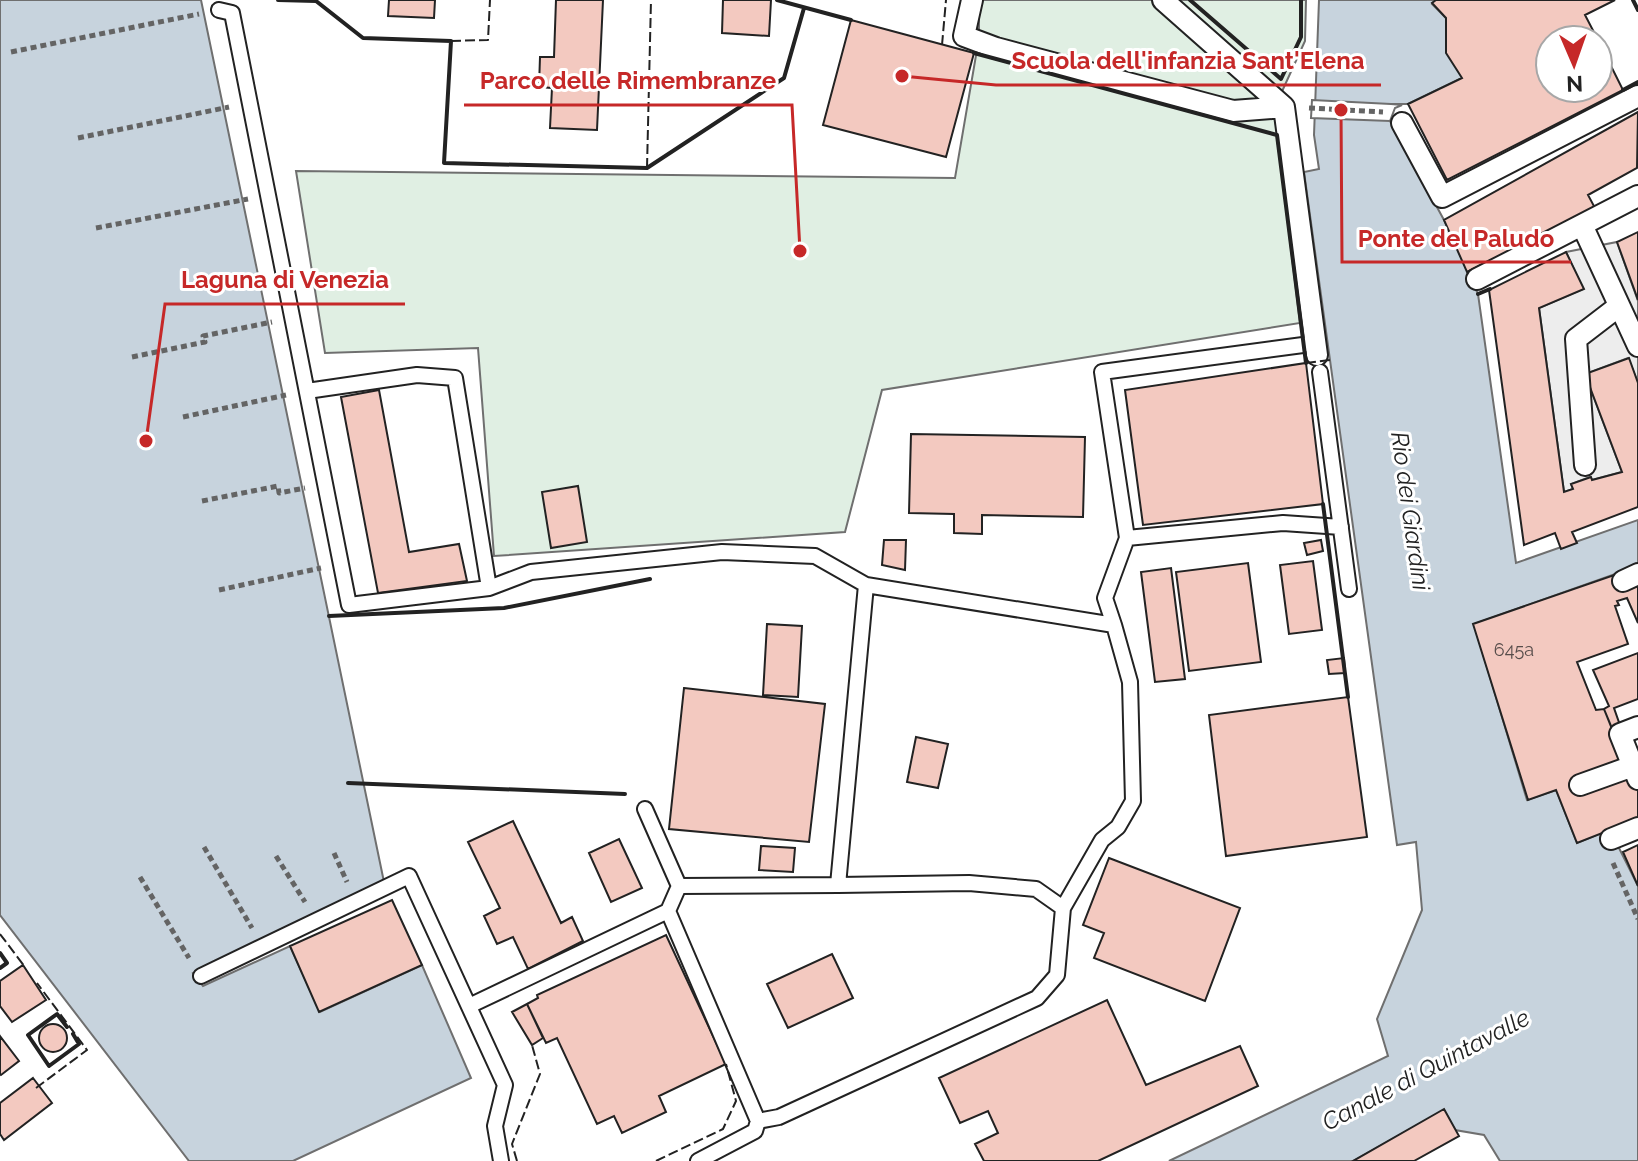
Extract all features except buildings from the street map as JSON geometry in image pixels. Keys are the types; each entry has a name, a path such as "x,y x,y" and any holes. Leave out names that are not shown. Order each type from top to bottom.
{"street":[{"path":"972,0 964,36 996,48 1233,111 1284,107"},
{"path":"1163,0 1284,107 1314,354"},
{"path":"1399,118 1442,197 1638,96"},
{"path":"1477,279 1638,196"},
{"path":"1582,225 1638,346"},
{"path":"1585,465 1576,339 1619,306"},
{"path":"1580,785 1635,772 1620,734 1638,727"},
{"path":"1611,839 1638,828"}],"lane":[{"path":"219,10 232,13 349,605 489,588 531,572 722,552 815,556 866,585 1114,625"},
{"path":"758,1121 779,1117 1037,998 1057,975 1063,908 1102,840 1118,827 1133,801 1130,682 1105,598 1127,538 1102,372 1314,354 1349,589"},
{"path":"307,391 417,375 455,378 489,588"},
{"path":"1127,538 1283,523 1341,527"},
{"path":"838,885 866,585"},
{"path":"469,1006 668,911 679,886 645,809"},
{"path":"201,976 409,876 505,1085 495,1126 501,1161"},
{"path":"679,886 969,883 1036,889 1063,908"},
{"path":"668,911 758,1121 755,1131 698,1161"}],"path":[{"path":"11,52 219,10"},
{"path":"78,138 250,102"},
{"path":"1284,107 1399,118"},
{"path":"96,228 268,195"},
{"path":"132,357 205,342 203,336 292,318"},
{"path":"183,417 307,391"},
{"path":"202,501 278,486 279,493 326,485"},
{"path":"219,590 341,564"},
{"path":"204,847 263,946"},
{"path":"334,853 355,901"},
{"path":"276,856 317,920"},
{"path":"1613,863 1638,919"},
{"path":"140,877 201,976"}],"green space":[{"path":"979,0 1306,0 1305,41 1274,109 1300,323 882,390 845,532 494,556 478,348 325,353 296,171 955,178 979,38"}],"shaded area":[{"path":"1617,242 1638,301 1638,383 1628,358 1585,374 1622,472 1592,480 1590,477 1571,484 1573,489 1564,492 1539,308 1583,289 1566,252"}],"water":[{"path":"0,0 201,0 384,882 193,973 203,986 290,946 320,1012 422,965 471,1078 293,1161 189,1161 0,915"},
{"path":"1319,0 1436,0 1432,4 1446,18 1462,78 1408,104 1391,104 1390,121 1444,220 1478,294 1516,563 1638,520 1638,566 1474,624 1527,800 1556,790 1577,843 1599,834 1617,844 1638,886 1638,1161 1500,1161 1484,1135 1455,1130 1444,1110 1353,1161 1169,1161 1388,1056 1377,1019 1422,910 1416,842 1397,845 1304,172 1319,169 1314,135"}],"pier":[{"path":"1312,100 1402,105 1395,108 1390,121 1311,118"}],"fence":[{"path":"451,41 488,40 490,0"},
{"path":"647,168 651,0"},
{"path":"942,45 946,0"},
{"path":"1306,363 1330,360"},
{"path":"0,934 25,967"},
{"path":"36,1088 87,1050 37,983"},
{"path":"517,1161 512,1144 540,1074 532,1045"},
{"path":"656,1161 723,1129 736,1101 726,1064"}],"wall":[{"path":"278,0 316,1 363,38 451,41 444,163 647,168 784,78 804,8"},
{"path":"777,0 851,20"},
{"path":"1190,0 1281,79 1301,37 1301,0"},
{"path":"1633,0 1638,10"},
{"path":"974,53 1277,135 1306,363"},
{"path":"1623,90 1638,82"},
{"path":"1478,294 1490,289"},
{"path":"1323,504 1348,697"},
{"path":"329,616 504,608 650,579"},
{"path":"348,783 625,794"},
{"path":"0,953 7,963 0,968"},
{"path":"67,1027 57,1014 28,1035 49,1066 79,1044 73,1034"}],"place":[{"name":"Scuola dell'infanzia Sant'Elena","path":"902,76"},
{"name":"Ponte del Paludo","path":"1341,110"},
{"name":"Parco delle Rimembranze","path":"800,251"},
{"name":"Laguna di Venezia","path":"146,441"}],"water label":[{"name":"Rio dei Giardini","path":"1410,511"},
{"name":"Canale di Quintavalle","path":"1426,1070"}]}
